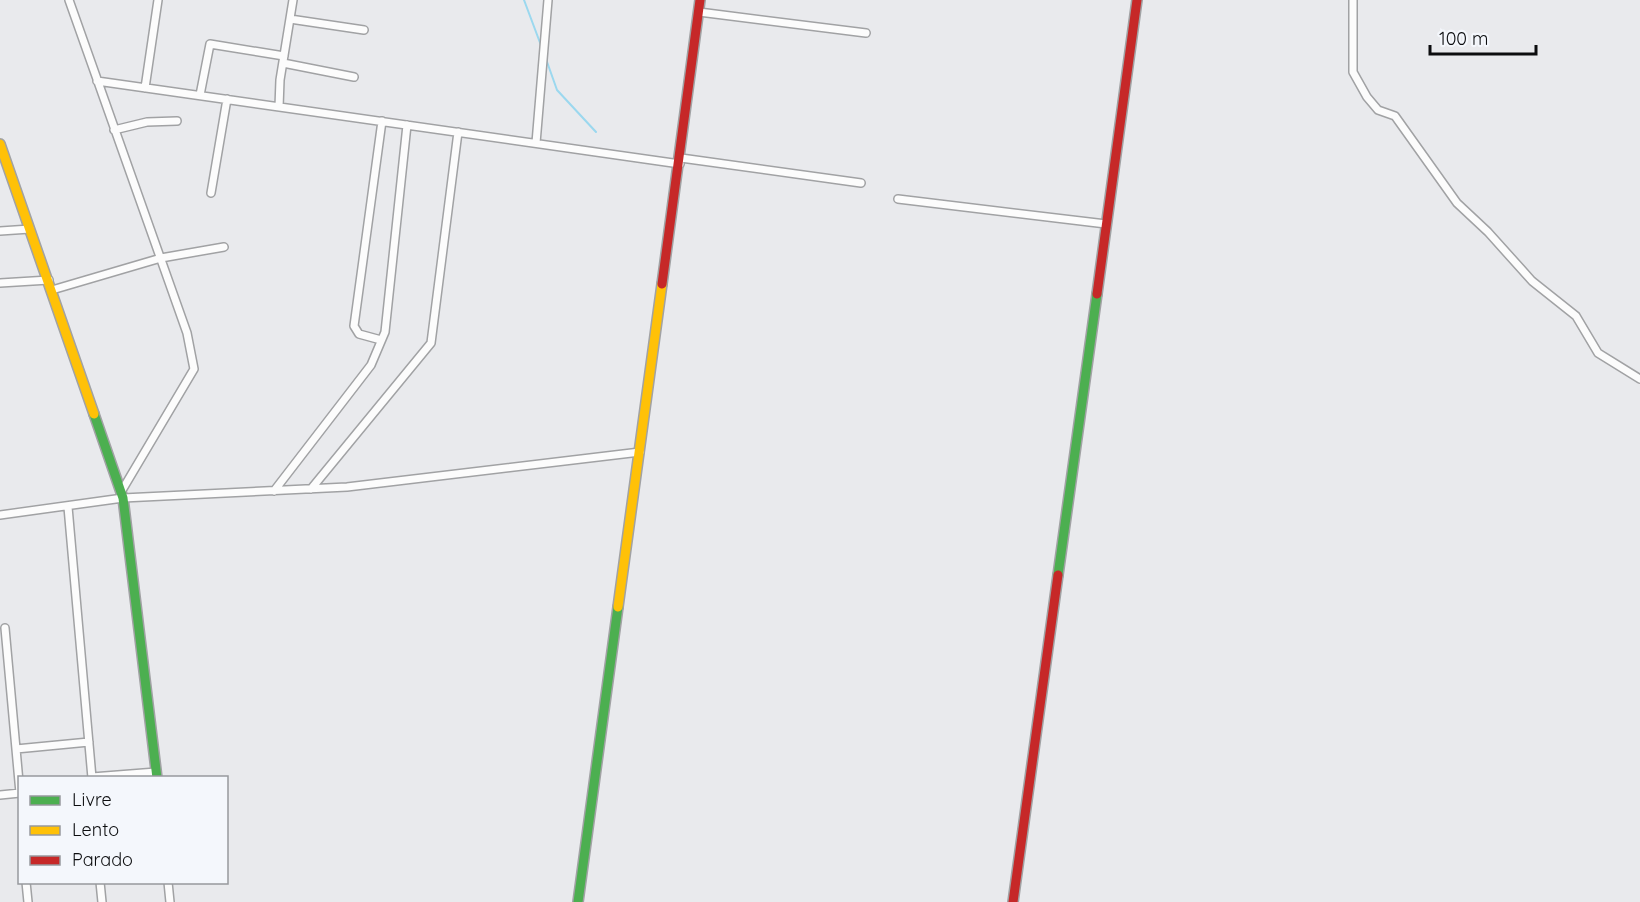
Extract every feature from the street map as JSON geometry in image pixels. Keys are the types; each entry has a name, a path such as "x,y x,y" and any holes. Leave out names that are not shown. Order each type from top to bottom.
{"street":[{"path":"69,0 187,333 194,369 122,495"},
{"path":"146,88 158,0"},
{"path":"279,106 283,59 293,0"},
{"path":"536,143 548,0"},
{"path":"578,902 700,0"},
{"path":"1013,902 1137,0"},
{"path":"1353,0 1353,72 1367,97 1378,110 1395,116 1412,143 1457,203 1488,232 1532,280 1576,316 1598,352 1640,379"},
{"path":"699,12 866,33"},
{"path":"290,19 364,30"},
{"path":"200,95 210,44 354,77"},
{"path":"97,81 536,143 861,183"},
{"path":"211,193 227,99"},
{"path":"114,130 147,122 177,121"},
{"path":"381,340 359,334 354,326 382,121"},
{"path":"274,491 371,365 385,332 407,125"},
{"path":"311,489 431,343 458,132"},
{"path":"0,144 122,495 157,775 124,776"},
{"path":"898,199 1106,224"},
{"path":"0,231 30,229"},
{"path":"52,290 161,258 224,247"},
{"path":"0,283 49,280"},
{"path":"0,515 68,507 122,495 311,489 640,452"},
{"path":"68,507 92,776"},
{"path":"5,628 18,776"},
{"path":"16,749 89,742"},
{"path":"0,795 18,793"},
{"path":"26,884 28,902"},
{"path":"100,884 102,902"},
{"path":"168,884 170,902"}],"waterway":[{"path":"524,0 542,48"},
{"path":"546,59 557,90 596,132"}],"traffic: fast":[{"path":"1058,575 1097,294"},
{"path":"94,414 123,498 157,776"},
{"path":"578,902 618,607"}],"traffic: slow":[{"path":"0,144 94,414"},
{"path":"618,607 662,284"}],"traffic: jam":[{"path":"662,284 700,0"},
{"path":"1097,294 1137,0"},
{"path":"1013,902 1058,575"}]}
